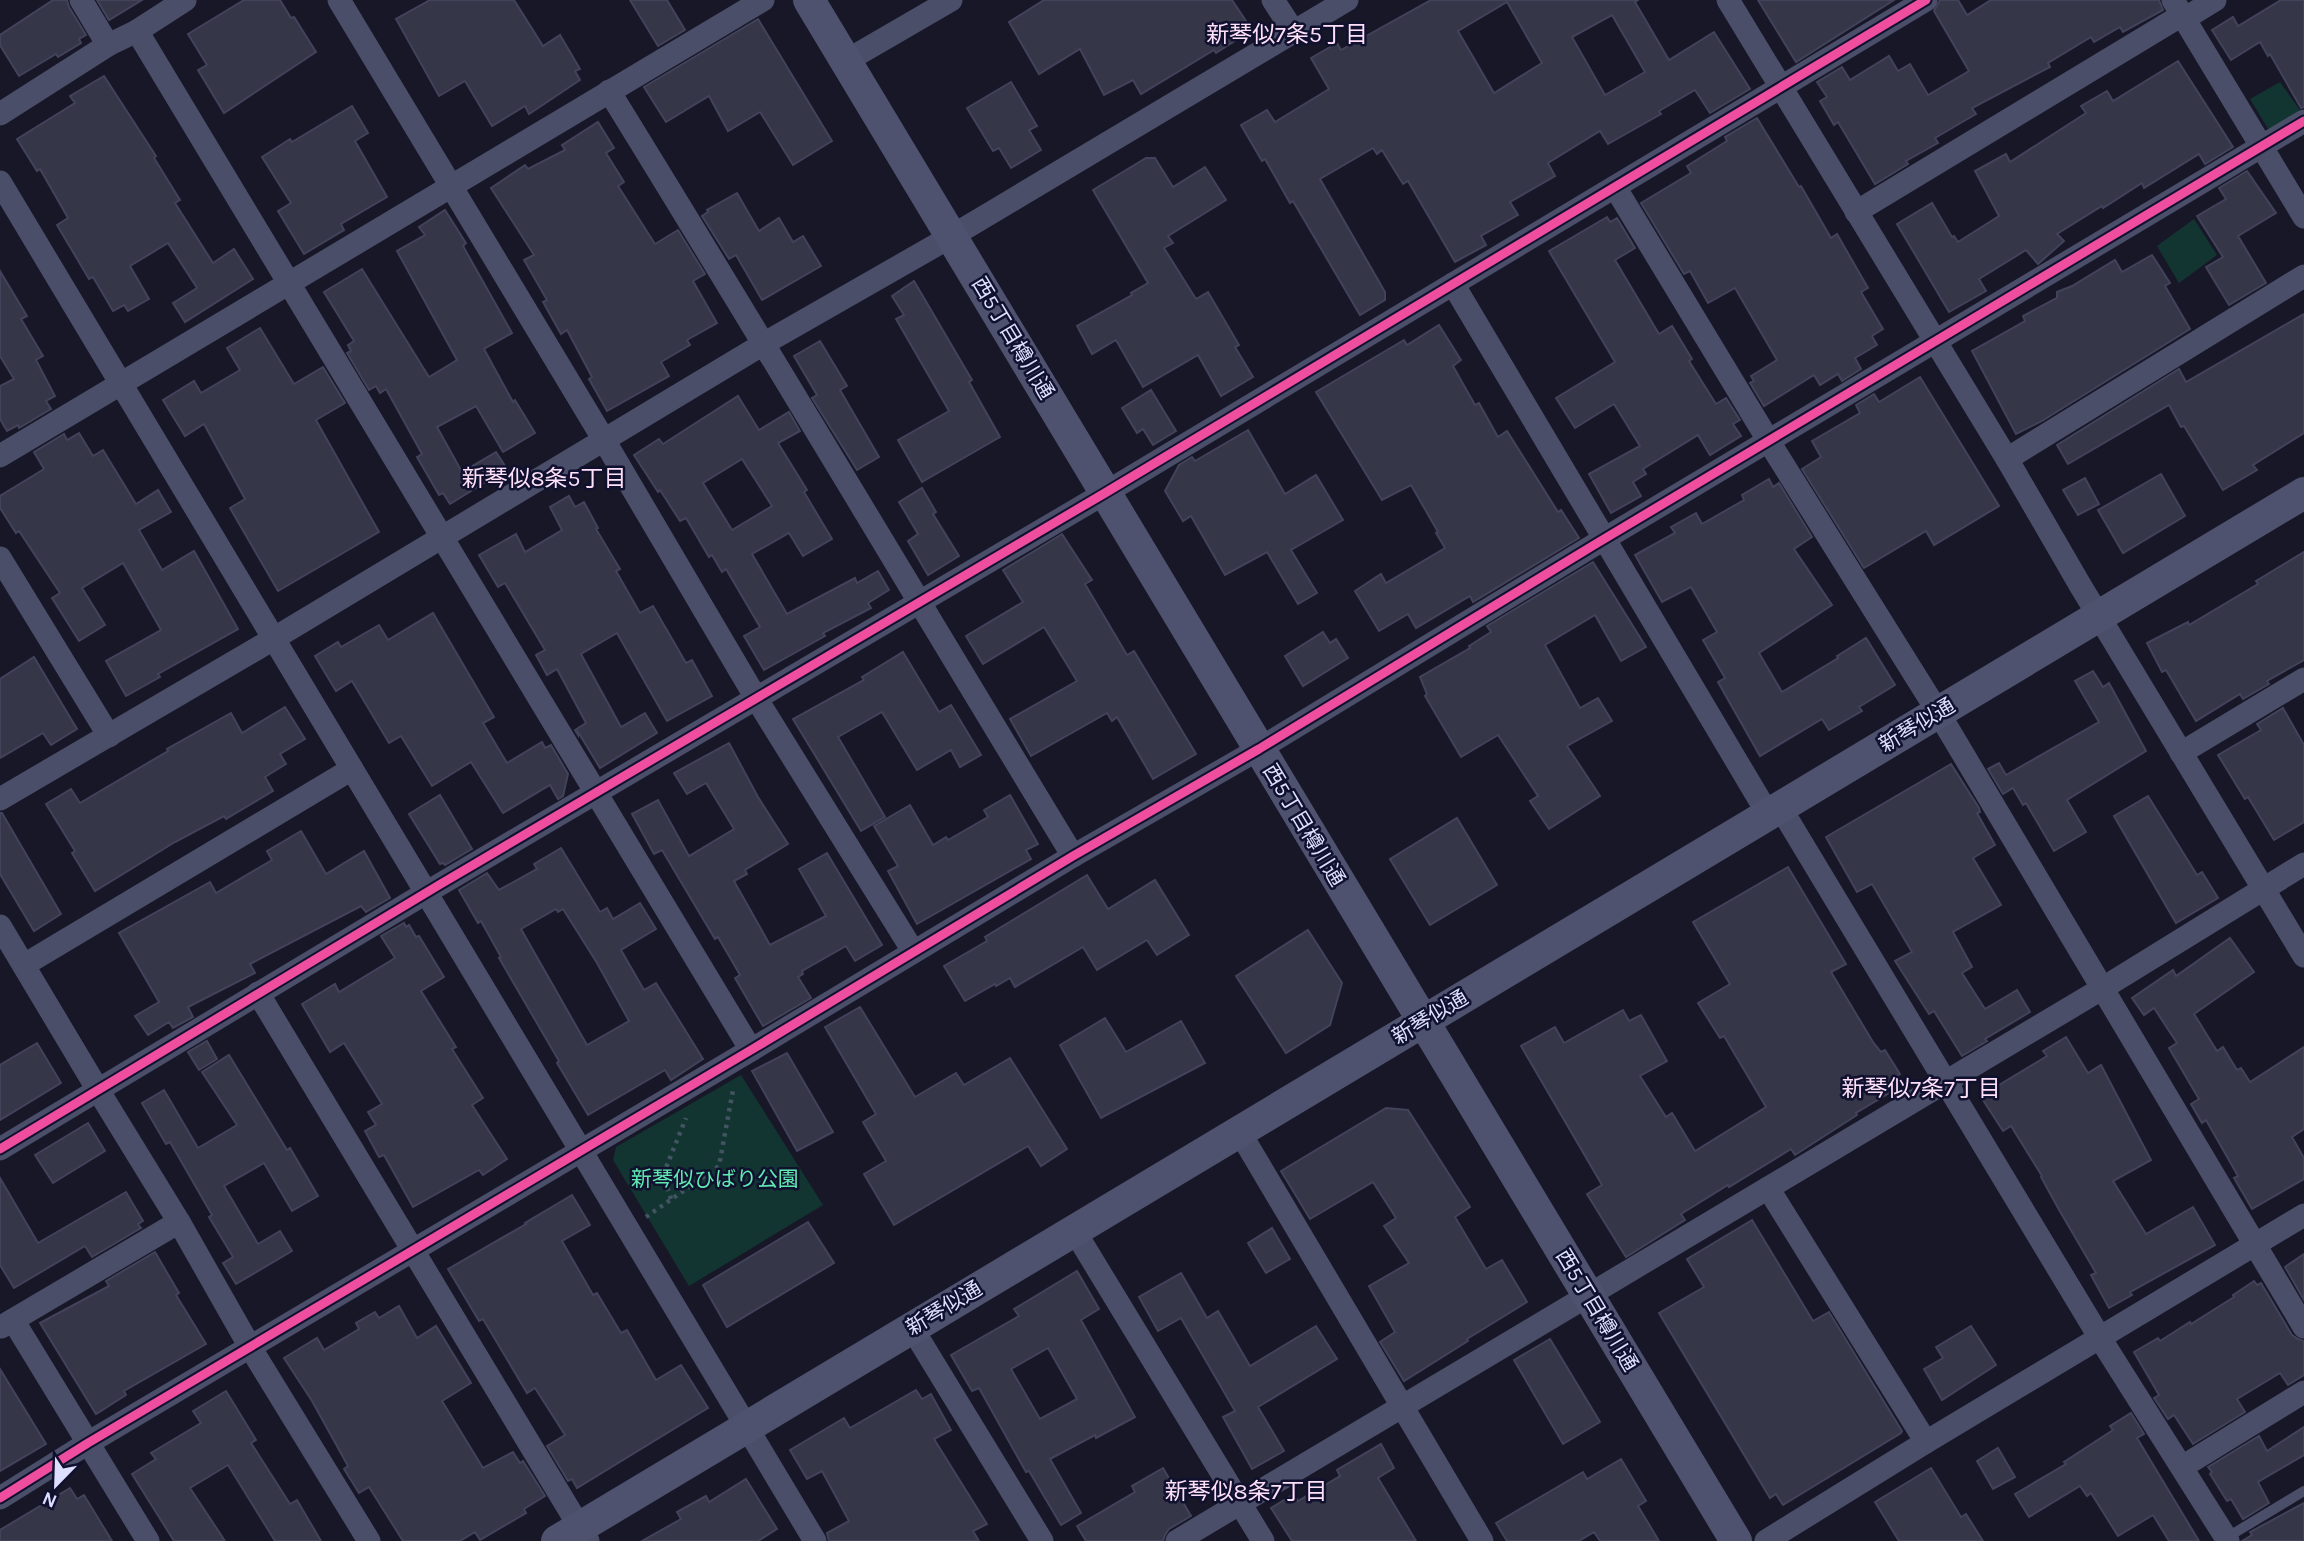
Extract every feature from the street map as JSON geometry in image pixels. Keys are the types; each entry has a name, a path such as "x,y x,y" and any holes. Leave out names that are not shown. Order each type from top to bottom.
{"street":[{"path":"80,0 108,45"},
{"path":"0,114 185,0"},
{"path":"339,0 756,698 913,951"},
{"path":"0,456 763,0"},
{"name":"西5丁目樽川通","path":"809,0 1736,1541"},
{"path":"846,61 951,0"},
{"path":"1273,0 1294,32"},
{"path":"0,799 274,639 765,343 952,236 1347,0"},
{"path":"1728,0 2304,956"},
{"path":"0,1149 426,892 1105,493 1926,0"},
{"path":"1856,212 2180,11 2215,0"},
{"path":"2180,11 2304,217"},
{"path":"136,31 751,1050"},
{"path":"609,91 765,343 1073,856"},
{"path":"0,1498 580,1149 751,1050 1073,856 1259,749 1605,538 2304,121"},
{"path":"0,182 815,1541"},
{"path":"1615,187 1938,712 2304,1327"},
{"path":"2007,459 2304,276"},
{"path":"1453,284 1605,538 1946,1082 2100,1338 2227,1539"},
{"name":"新琴似通","path":"575,1536 746,1427 2304,493"},
{"path":"0,558 109,736"},
{"path":"2181,753 2304,679"},
{"path":"24,965 352,769"},
{"path":"1177,1541 2103,988 2304,864"},
{"path":"0,926 179,1222 250,1347 369,1541"},
{"path":"258,993 413,1250 575,1536"},
{"path":"1239,1131 1482,1541"},
{"path":"1768,1188 1926,1442"},
{"path":"1766,1541 2304,1215"},
{"path":"148,1541 88,1443 7,1324 179,1222"},
{"path":"1074,1230 1263,1541"},
{"path":"912,1328 1042,1541"},
{"path":"2182,1467 2304,1392"}],"lane":[{"path":"2227,1539 2304,1490"}],"path":[{"path":"642,1219 719,1166 734,1088"},
{"path":"671,1199 663,1175 688,1113"}],"green space":[{"path":"2280,82 2302,113 2270,132 2250,99"},
{"path":"2194,219 2217,255 2179,283 2157,246"},
{"name":"新琴似ひばり公園","path":"741,1075 823,1205 689,1286 613,1160 616,1147"}],"building":[{"path":"53,0 67,0 86,35 79,39 81,43 19,76 0,45 0,35"},
{"path":"97,0 142,0 109,20"},
{"path":"244,0 280,0 316,52 224,113 198,70 207,65 188,34"},
{"path":"430,0 514,0 543,46 560,35 580,69 575,71 580,80 529,114 525,106 492,126 465,81 439,96 396,19"},
{"path":"630,0 667,0 685,30 658,46"},
{"path":"1044,0 1232,0 1252,30 1141,94 1133,80 1104,95 1080,49 1039,74 1009,22"},
{"path":"1431,0 1638,0 1635,2 1669,60 1714,32 1750,89 1710,113 1695,90 1659,111 1661,114 1608,144 1600,131 1548,163 1555,176 1510,202 1518,215 1481,236 1486,245 1455,262 1408,181 1403,184 1382,150 1377,154 1373,148 1320,179 1385,292 1385,300 1360,315 1293,201 1290,203 1265,159 1262,161 1241,125 1267,110 1275,122 1329,89 1311,58 1337,43 1341,50","holes":["1507,2 1542,63 1494,93 1458,31","1612,15 1645,72 1605,95 1572,37"]},
{"path":"1758,0 1894,0 1796,62"},
{"path":"1940,0 1958,0 1967,15 1991,0 2159,0 2163,10 2123,32 2120,27 2094,42 2091,37 2048,63 2050,67 1972,108 1976,114 1935,138 1938,143 1906,161 1908,164 1875,184 1838,122 1834,125 1820,101 1827,97 1817,82 1842,67 1850,80 1889,56 1898,71 1910,64 1928,95 1969,71 1934,11"},
{"path":"2281,0 2304,0 2304,107 2301,108 2270,54 2268,56 2260,42 2231,60 2212,30 2233,17 2238,26"},
{"path":"758,19 832,141 793,165 760,112 728,131 709,96 666,122 644,87"},
{"path":"2178,61 2233,147 2205,164 2199,154 2144,188 2142,183 2103,208 2102,206 2057,234 2064,241 2038,264 2026,250 1979,279 1986,291 1949,312 1897,224 1932,203 1952,237 1958,242 1999,216 1975,171 2006,154 2010,162 2086,113 2081,106 2107,91 2113,101"},
{"path":"104,76 156,156 154,158 180,200 175,203 213,263 234,249 253,279 185,322 173,303 197,288 168,243 130,266 149,299 128,311 124,305 113,311 93,277 89,279 57,225 68,218 40,169 37,171 17,139 75,103 70,96"},
{"path":"1011,82 1037,126 1029,130 1041,150 1011,168 999,148 993,151 967,108"},
{"path":"352,106 368,133 355,141 387,197 341,224 344,230 304,254 278,211 291,203 262,157"},
{"path":"1757,118 1831,238 1837,234 1868,288 1861,292 1883,329 1872,336 1877,345 1855,358 1861,369 1842,381 1838,374 1820,385 1814,375 1764,406 1750,383 1754,381 1751,376 1777,360 1735,288 1708,303 1690,271 1684,274 1641,203 1691,173 1687,166 1727,141 1725,137"},
{"path":"598,122 614,148 606,153 624,182 618,186 655,244 678,230 705,274 693,281 717,323 687,340 690,345 661,362 669,376 607,411 567,330 561,334 543,302 547,300 524,260 534,255 491,188 525,165 528,169 565,150 562,145"},
{"path":"1146,158 1155,158 1173,187 1205,167 1226,200 1168,236 1173,243 1164,248 1196,299 1208,292 1239,345 1235,347 1253,377 1221,396 1198,355 1143,387 1116,340 1092,354 1077,326 1148,283 1093,190"},
{"path":"2247,171 2276,213 2238,236 2266,283 2229,305 2206,267 2223,257 2197,216 2226,199 2219,188"},
{"path":"737,193 759,231 779,218 793,242 803,236 821,266 762,300 736,255 729,259 702,216 707,210"},
{"path":"445,210 466,243 463,246 512,333 484,349 513,402 515,400 535,433 503,452 476,406 437,427 462,472 496,452 507,469 450,504 443,493 439,495 417,457 422,454 386,389 380,393 376,386 369,390 347,353 351,351 348,345 354,341 324,292 362,269 429,377 457,360 397,251 425,235 419,227"},
{"path":"1607,217 1610,222 1617,218 1635,248 1615,260 1659,334 1672,326 1692,359 1689,361 1716,404 1726,398 1740,420 1733,424 1741,436 1710,455 1698,435 1643,469 1646,474 1633,482 1641,496 1611,513 1589,474 1640,446 1614,404 1575,428 1556,398 1615,362 1549,251"},
{"path":"2152,255 2170,283 2165,286 2190,329 2042,421 2016,434 1972,351 2025,321 2023,316 2057,298 2057,292 2115,260 2122,272"},
{"path":"0,271 27,316 21,319 43,356 36,360 55,396 46,401 51,409 19,428 18,425 7,431 0,419 0,386 14,379 0,356"},
{"path":"914,281 972,380 969,382 1000,437 922,482 898,440 949,411 896,319 904,315 892,296"},
{"path":"2304,314 2304,433 2253,465 2257,470 2223,490 2169,405 2068,464 2057,445 2179,369 2186,382"},
{"path":"1439,325 1461,360 1453,366 1475,405 1479,403 1498,437 1507,431 1558,512 1561,510 1579,538 1473,602 1470,596 1416,628 1408,614 1379,631 1355,591 1381,574 1386,583 1445,548 1411,485 1382,500 1316,392 1404,340 1407,345"},
{"path":"260,328 294,384 323,367 345,403 316,420 379,532 278,591 230,508 245,499 204,424 185,436 163,400 194,381 201,393 240,370 227,348"},
{"path":"820,341 847,386 840,390 879,457 857,470 812,398 817,395 794,356"},
{"path":"1920,377 1999,506 1934,545 1926,531 1864,568 1802,469 1821,457 1812,441 1860,413 1856,405 1874,394 1879,402"},
{"path":"1151,390 1176,431 1153,445 1143,429 1137,433 1122,408"},
{"path":"738,396 759,430 789,412 800,431 778,443 807,490 804,492 832,539 803,556 789,533 752,554 787,614 855,578 857,583 878,571 889,590 868,603 871,608 823,633 825,636 764,670 744,636 760,627 726,569 722,572 712,555 709,557 686,518 680,521 634,455 659,439 663,444","holes":["742,459 772,506 732,530 703,483"]},
{"path":"1248,430 1285,494 1316,475 1343,520 1291,550 1317,593 1298,604 1267,552 1225,575 1191,516 1183,521 1165,491 1179,465 1192,457 1195,461"},
{"path":"79,433 93,456 103,450 136,504 158,490 171,512 139,530 162,570 194,551 238,629 158,674 160,677 126,696 106,661 161,630 123,563 82,588 105,625 79,641 52,598 60,593 19,531 16,533 0,508 0,496 44,469 34,452 64,434 67,440"},
{"path":"2161,474 2185,516 2123,553 2098,510"},
{"path":"2085,478 2099,504 2078,515 2063,490"},
{"path":"1769,479 1773,487 1779,483 1812,537 1794,549 1832,605 1759,653 1782,692 1866,638 1895,685 1859,707 1862,711 1829,730 1822,719 1760,756 1718,682 1725,678 1703,640 1717,632 1691,587 1662,602 1635,555 1675,533 1671,527 1696,513 1702,524 1744,500 1742,495"},
{"path":"922,488 936,512 933,514 959,556 928,575 908,541 918,534 899,502"},
{"path":"569,496 575,507 584,502 598,528 596,529 620,569 616,571 640,613 653,606 686,663 692,660 712,696 667,721 617,633 581,654 621,727 645,713 657,733 600,768 575,730 586,723 557,669 547,675 536,655 545,650 505,583 498,587 479,555 516,534 525,552 562,530 550,507"},
{"path":"1062,534 1092,580 1085,584 1127,655 1134,651 1196,754 1153,779 1117,717 1112,721 1107,713 1031,756 1010,719 1077,681 1044,627 983,664 966,636 1023,602 1003,570"},
{"path":"2304,552 2304,660 2267,681 2269,684 2243,699 2240,694 2196,721 2166,670 2162,672 2147,643 2188,622 2189,625 2258,584 2256,581"},
{"path":"1593,562 1646,647 1621,661 1595,615 1545,645 1580,708 1598,698 1612,721 1567,746 1600,796 1549,829 1530,801 1538,796 1498,735 1461,757 1425,696 1427,694 1420,677 1470,648 1469,646 1491,632 1487,626"},
{"path":"433,613 494,717 483,723 507,763 542,742 545,748 551,745 568,774 563,796 558,799 550,785 503,813 471,762 432,786 401,736 389,743 352,681 336,691 315,656 338,642 341,647 379,625 388,640"},
{"path":"1323,632 1330,643 1336,639 1348,658 1303,686 1285,656"},
{"path":"903,652 939,712 951,705 981,755 960,767 951,750 917,770 882,712 838,737 885,817 861,831 793,719 864,680 862,677"},
{"path":"34,657 77,729 51,745 43,733 0,758 0,679"},
{"path":"2093,671 2103,687 2109,683 2146,751 2067,800 2086,832 2054,851 2026,803 2023,805 2013,788 2003,794 1988,769 1999,763 2006,775 2099,722 2075,681"},
{"path":"285,707 305,739 280,754 286,764 265,777 273,791 226,819 224,816 175,842 95,891 72,853 75,851 46,804 71,789 80,803 231,713 242,733"},
{"path":"2283,708 2304,745 2304,822 2274,840 2218,755 2261,730 2257,724"},
{"path":"729,743 758,797 788,844 745,870 747,874 734,881 770,945 826,916 799,869 827,853 882,945 855,961 846,946 802,971 803,974 798,977 811,998 763,1026 735,978 740,975 718,937 715,939 662,850 654,854 632,814 658,800 689,856 734,829 706,783 687,794 674,773"},
{"path":"1951,764 1979,808 1980,812 1977,813 1995,845 1973,858 2001,905 1953,932 1972,967 1962,973 1985,1009 2017,990 2030,1012 1962,1056 1934,1011 1929,1014 1895,961 1912,952 1872,884 1857,892 1826,837"},
{"path":"440,795 472,849 445,865 440,864 409,814"},
{"path":"1010,795 1038,844 1026,850 1031,859 917,924 888,871 898,866 874,826 910,805 933,845 946,837 948,840 988,817 984,810"},
{"path":"2148,796 2197,875 2202,872 2218,898 2176,923 2114,816"},
{"path":"0,813 61,914 34,931 0,874"},
{"path":"1457,818 1497,885 1430,925 1390,859"},
{"path":"301,831 326,874 364,851 390,898 366,912 361,906 250,964 255,973 188,1007 193,1017 173,1028 169,1022 148,1035 135,1016 159,1002 119,933 210,882 216,893 272,860 267,851"},
{"path":"561,848 600,912 607,908 613,919 640,903 656,929 621,950 644,990 656,983 703,1059 671,1080 665,1070 588,1115 499,958 501,957 481,921 478,923 459,890 487,873 499,890 537,869 534,864","holes":["556,909 558,912 563,909 629,1021 587,1045 521,929"]},
{"path":"1788,867 1846,964 1831,972 1873,1042 1881,1052 1885,1050 1900,1074 1896,1077 1901,1086 1795,1155 1791,1149 1681,1214 1685,1220 1626,1257 1587,1194 1602,1185 1521,1046 1555,1027 1564,1043 1623,1010 1629,1021 1641,1015 1667,1061 1640,1076 1666,1117 1672,1113 1695,1151 1766,1107 1724,1036 1720,1038 1698,1003 1730,984 1693,922"},
{"path":"1087,875 1108,909 1155,880 1189,935 1157,955 1147,940 1097,970 1083,947 1015,987 1010,978 965,1001 944,966 987,941 985,937"},
{"path":"404,923 406,927 409,925 416,937 419,936 444,977 421,991 456,1047 452,1049 483,1098 472,1105 507,1159 483,1175 479,1170 413,1207 384,1155 379,1157 365,1131 376,1125 368,1112 382,1104 344,1043 330,1052 302,1004 335,984 339,992 395,958 381,936"},
{"path":"1308,930 1342,983 1330,1025 1286,1053 1236,976"},
{"path":"2230,938 2254,972 2194,1014 2217,1051 2223,1047 2237,1070 2241,1068 2250,1082 2304,1047 2304,1129 2292,1137 2304,1158 2304,1179 2252,1209 2234,1178 2238,1176 2206,1120 2202,1123 2191,1104 2199,1099 2169,1048 2177,1043 2154,1008 2144,1015 2132,998 2173,970 2176,976"},
{"path":"860,1007 915,1097 956,1073 964,1085 1010,1058 1067,1149 1041,1166 1028,1146 894,1225 864,1174 886,1161 863,1122 876,1114 825,1027"},
{"path":"1105,1018 1126,1052 1181,1021 1205,1063 1101,1118 1060,1045"},
{"path":"2066,1037 2088,1073 2101,1065 2151,1160 2113,1181 2146,1234 2193,1207 2215,1245 2130,1292 2132,1295 2109,1308 2091,1275 2096,1273 2042,1176 2011,1126 2003,1131 1983,1100 1993,1094 1991,1090 2047,1056 2043,1051"},
{"path":"207,1041 217,1059 199,1070 188,1052"},
{"path":"37,1043 61,1083 0,1120 0,1065"},
{"path":"787,1053 833,1132 797,1151 752,1071"},
{"path":"229,1055 318,1196 292,1211 264,1163 224,1186 258,1244 280,1231 292,1251 236,1284 223,1263 233,1257 209,1217 212,1215 170,1142 166,1144 142,1103 164,1090 198,1148 237,1125 202,1072"},
{"path":"1386,1108 1408,1110 1470,1207 1455,1217 1486,1269 1502,1260 1527,1302 1404,1381 1380,1342 1395,1332 1369,1286 1409,1263 1384,1226 1396,1218 1373,1182 1310,1219 1281,1171"},
{"path":"88,1123 105,1151 53,1183 35,1155"},
{"path":"0,1178 38,1243 126,1192 143,1221 138,1224 141,1228 92,1257 85,1246 14,1288 0,1265"},
{"path":"572,1195 590,1225 562,1241 593,1295 597,1293 621,1333 627,1330 656,1380 681,1365 708,1408 577,1488 572,1479 568,1481 547,1446 565,1435 535,1388 527,1393 483,1319 479,1321 448,1269"},
{"path":"1752,1220 1813,1321 1829,1312 1902,1431 1783,1505 1776,1494 1770,1498 1659,1313 1704,1287 1687,1259"},
{"path":"808,1222 834,1263 727,1327 703,1285"},
{"path":"1272,1228 1290,1259 1266,1273 1248,1243"},
{"path":"155,1252 179,1293 176,1295 206,1344 124,1391 126,1395 96,1414 40,1323 109,1286 106,1281"},
{"path":"2304,1254 2304,1300 2285,1267"},
{"path":"1077,1271 1099,1309 1081,1320 1135,1417 1050,1459 1081,1513 1061,1525 1029,1471 1026,1472 979,1388 972,1391 951,1355 1019,1316 1014,1309","holes":["1048,1348 1077,1399 1040,1419 1011,1369"]},
{"path":"1181,1273 1207,1318 1218,1311 1250,1366 1316,1326 1337,1359 1258,1407 1284,1451 1252,1469 1223,1417 1235,1411 1181,1318 1158,1331 1139,1297"},
{"path":"2254,1281 2257,1285 2261,1283 2292,1335 2304,1341 2304,1375 2288,1385 2280,1373 2237,1399 2245,1412 2193,1444 2174,1415 2168,1419 2154,1398 2159,1395 2134,1352 2158,1338 2160,1341 2190,1322 2191,1324"},
{"path":"399,1306 417,1338 436,1326 471,1383 442,1401 483,1468 513,1452 520,1463 523,1461 545,1496 524,1509 526,1513 480,1540 475,1532 460,1541 403,1541 369,1487 359,1493 344,1469 348,1466 312,1401 284,1358 317,1338 324,1350 359,1329 356,1323 375,1312 379,1318"},
{"path":"1971,1326 1996,1365 1942,1400 1924,1369 1943,1358 1936,1347"},
{"path":"1550,1339 1600,1422 1563,1444 1514,1360"},
{"path":"0,1369 46,1444 0,1471"},
{"path":"916,1390 922,1399 931,1394 951,1430 934,1439 987,1524 973,1531 979,1541 829,1541 827,1533 849,1521 822,1471 807,1479 790,1450 844,1418 850,1428"},
{"path":"226,1391 256,1440 251,1443 290,1504 297,1500 321,1541 275,1541 228,1465 190,1488 225,1541 174,1541 132,1474 156,1459 151,1453 201,1423 193,1411"},
{"path":"2131,1413 2144,1434 2137,1438 2199,1541 2169,1541 2153,1515 2118,1536 2091,1493 2087,1496 2080,1486 2029,1517 2015,1494 2066,1464 2064,1462 2113,1430 2110,1426"},
{"path":"2304,1427 2304,1455 2258,1482 2269,1503 2243,1519 2231,1499 2227,1501 2208,1467 2259,1436 2267,1451"},
{"path":"1381,1444 1394,1468 1378,1478 1416,1541 1292,1541 1271,1508 1294,1494 1298,1501 1340,1476 1337,1470"},
{"path":"1998,1448 2015,1477 1993,1489 1977,1461"},
{"path":"1621,1459 1646,1501 1638,1506 1659,1541 1600,1541 1594,1532 1579,1541 1507,1541 1496,1523 1583,1472 1587,1479"},
{"path":"1163,1468 1191,1516 1169,1529 1163,1541 1086,1541 1077,1526 1135,1492 1132,1486"},
{"path":"1931,1468 1961,1517 1966,1514 1983,1541 1899,1541 1875,1502"},
{"path":"746,1479 777,1529 758,1541 642,1541 681,1519 677,1512 706,1496 709,1502"},
{"path":"70,1488 77,1499 84,1495 112,1541 0,1541 0,1530"},
{"path":"2304,1503 2304,1541 2242,1541 2252,1535 2250,1532"}],"cycle path":[{"path":"0,1149 439,885 1105,493 1926,0"},
{"path":"0,1498 1073,856 1259,749 1594,545 2304,121"}],"district":[{"name":"新琴似7条5丁目","path":"1287,34"},
{"name":"新琴似8条5丁目","path":"544,478"},
{"name":"新琴似7条7丁目","path":"1921,1088"},
{"name":"新琴似8条7丁目","path":"1246,1491"}]}
